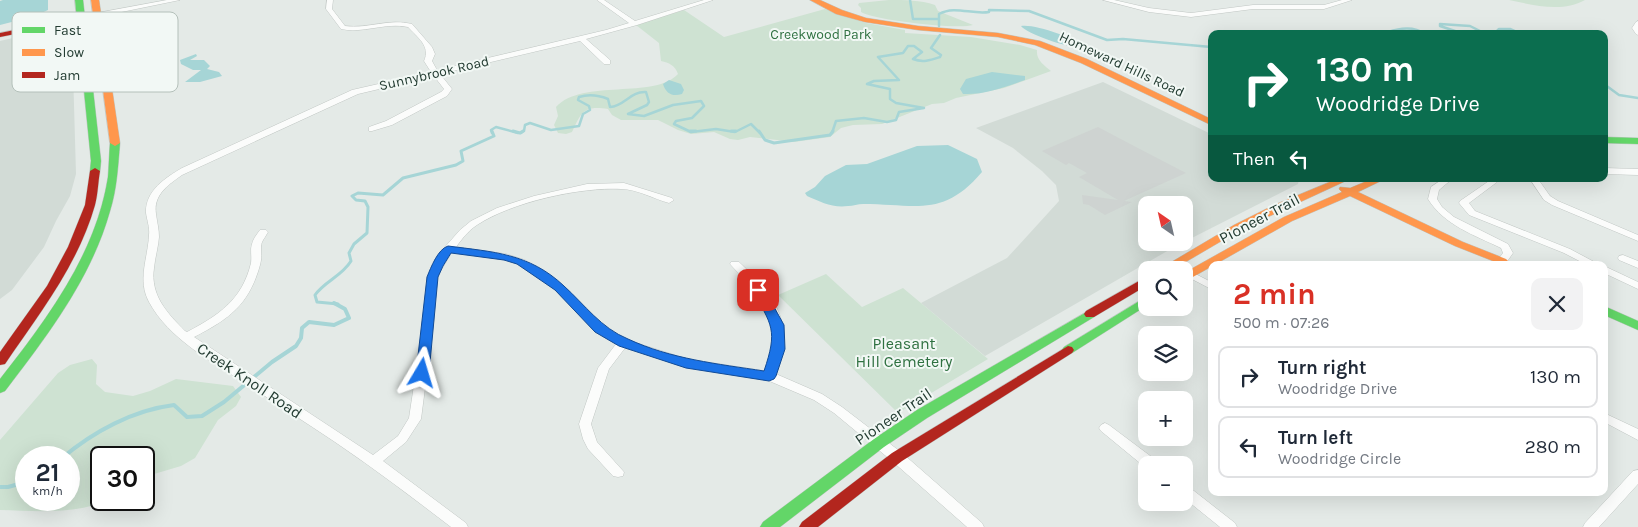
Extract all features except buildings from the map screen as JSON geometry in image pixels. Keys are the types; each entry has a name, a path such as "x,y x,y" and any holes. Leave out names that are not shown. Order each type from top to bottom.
{"main road":[{"name":"Homeward Hills Road","path":"814,0 849,16 880,24 914,29 998,35 1047,46 1080,59 1208,121"},
{"path":"0,361 13,346 67,261 90,205 96,161 89,92"},
{"path":"0,388 33,344 64,297 84,263 102,222 114,172 114,137 108,92"},
{"path":"1608,140 1638,141"},
{"path":"1608,148 1638,149"},
{"name":"Pioneer Trail","path":"1193,261 1254,219 1332,182"},
{"path":"1339,182 1459,244 1501,261"},
{"name":"Pioneer Trail","path":"1193,265 1373,182"},
{"name":"Pioneer Trail","path":"768,527 879,443 922,414 1138,285"},
{"path":"807,527 897,457 1138,306"},
{"path":"1608,312 1638,326"}],"street":[{"path":"113,12 178,0"},
{"path":"330,0 330,9 343,28 362,30 406,22 412,26 429,47 431,54 428,61 448,91 389,123 372,129"},
{"path":"600,0 635,24"},
{"name":"Sunnybrook Road","path":"170,179 240,144 355,92 582,38 635,24 710,0"},
{"path":"1106,0 1149,10 1191,15 1277,3 1316,7 1350,0"},
{"path":"1636,32 1635,28 1638,23"},
{"path":"582,38 607,62"},
{"path":"1608,171 1638,172"},
{"name":"Creek Knoll Road","path":"170,179 155,195 151,203 154,237 146,275 148,288 155,303 186,337 373,462 461,527"},
{"path":"1443,182 1436,186 1432,198 1442,213 1462,226 1505,246 1508,253 1506,261"},
{"path":"1493,182 1465,201 1464,203 1472,213 1567,251 1587,261"},
{"path":"1536,182 1548,198 1555,203 1638,238"},
{"path":"373,462 402,439 415,419 429,319 432,277 437,265 448,249 463,232 474,223 500,210 537,198 587,187 624,186 669,200"},
{"path":"186,337 227,314 243,297 256,265 258,252 256,245 263,232"},
{"path":"448,249 506,257 521,262 559,287 600,329 623,342 686,363 769,376 818,397 897,457 977,527"},
{"path":"1623,258 1638,265"},
{"path":"736,264 758,290 778,325 778,349 769,376"},
{"path":"1608,271 1638,286"},
{"path":"1193,278 1208,285"},
{"path":"618,472 591,444 586,433 585,424 604,368 623,342"},
{"path":"1608,418 1638,435"},
{"path":"1105,428 1141,456"},
{"path":"1590,527 1638,475"},
{"path":"1193,498 1230,527"}],"shaded area":[{"path":"12,38 12,92 74,92 76,174 70,196 44,247 12,290 0,299 0,41"},
{"path":"1103,82 1208,133 1208,182 1298,182 1298,184 1193,237 1193,196 1138,196 1138,251 1167,251 1150,261 1138,261 1138,268 985,356 921,303 1007,258 1059,201 1056,185 1013,148 976,128"}],"green space":[{"path":"889,0 929,3 935,5 938,11 973,25 951,26 898,21 861,12 861,8 858,5 859,3"},
{"path":"1509,0 1585,0 1567,6 1547,7"},
{"name":"Creekwood Park","path":"825,9 866,23 905,30 905,33 971,37 1020,45 1037,50 1039,59 1051,71 1004,88 956,98 944,103 932,104 882,124 853,125 841,128 830,137 794,142 750,137 738,140 730,139 714,132 691,134 658,120 621,120 612,115 608,109 600,108 593,108 584,112 572,132 566,134 558,133 554,125 558,116 556,107 568,98 583,93 653,86 667,82 678,74 675,68 661,61 659,43 636,25 684,10 724,37"},
{"name":"Pleasant Hill Cemetery","path":"826,274 862,307 903,288 988,359 898,413 778,295"},
{"path":"92,359 97,365 96,384 105,392 133,396 150,391 176,379 233,386 241,397 236,406 218,420 195,458 181,466 155,474 155,446 90,446 90,506 82,508 80,508 80,446 15,446 15,510 0,510 0,440 58,373 70,365"}],"water":[{"path":"48,0 48,10 44,12 12,12 12,22 0,25 0,1"},
{"path":"1021,26 1036,27 1055,32 1086,47 1072,47 1052,41 1032,33"},
{"path":"196,54 197,56 190,60 204,60 210,66 207,69 219,72 222,76 200,82 185,82 201,70 193,70 181,64 180,60"},
{"path":"992,72 1025,76 1025,80 987,92 963,94 960,89 966,79"},
{"path":"669,80 681,84 684,90 682,94 673,95 668,92 663,84"},
{"path":"948,145 977,159 982,172 968,187 941,202 914,206 863,204 837,206 807,196 805,193 815,187 825,176 846,165 867,164 917,146"}],"waterway":[{"path":"910,0 913,19 939,19"},
{"path":"939,19 939,14 951,10 983,13 989,12 989,10 1029,11 1107,40 1123,39 1208,47"},
{"path":"939,19 939,26"},
{"path":"1452,30 1440,26 1440,24 1470,26 1478,30"},
{"path":"1397,30 1407,28 1416,30"},
{"path":"1498,30 1512,30"},
{"path":"832,132 836,121 864,118 887,122 896,120 899,112 924,108 896,103 890,99 890,89 867,84 874,81 899,80 878,57 903,53 908,46 914,46 922,52 913,59 924,61 940,57 941,55 931,48 940,35"},
{"path":"1608,87 1619,95 1638,98"},
{"path":"521,133 524,131 525,125 530,123 551,130 579,126 583,114 590,110 589,106 578,100 579,97 590,95 608,99 610,107 620,104 640,92 646,92 649,102 647,105 628,114 644,116 673,105 701,101 704,106 692,118 676,121 674,124 691,132 716,129 735,132 751,124 760,133"},
{"path":"492,133 491,130 496,127 518,133"},
{"path":"335,304 317,302 315,295 347,266 351,261 349,253 354,244 367,233 368,207 365,201 356,200 352,196 358,193 383,195 403,178 456,165 463,161 461,151 494,136 492,131"},
{"path":"513,131 520,133 523,131"},
{"path":"690,131 696,131"},
{"path":"731,131 736,131"},
{"path":"759,131 765,140 774,143 830,135 832,132"},
{"path":"77,446 100,431 129,417 159,408 174,405 187,417 202,416 224,402 272,362 296,346 301,338 302,328 309,322 334,325 349,318 345,309 335,304"},
{"path":"0,487 15,485"}],"traffic: fast":[{"path":"79,0 80,12"},
{"path":"89,92 96,161 95,171"},
{"path":"1608,140 1638,141"},
{"path":"0,388 61,304 94,243 105,211 113,177 115,143"},
{"path":"1068,350 1138,306"},
{"path":"1608,312 1638,326"},
{"path":"768,527 879,443 922,414 1090,314"}],"traffic: slow":[{"path":"95,0 97,12"},
{"path":"814,0 839,12 865,20 918,28 998,35 1037,43 1084,61 1208,121"},
{"path":"108,92 115,143"},
{"path":"1179,261 1238,227 1278,207 1338,182"},
{"path":"1214,261 1288,219 1373,182"},
{"path":"1344,189 1459,244 1502,261"},
{"path":"1193,273 1208,264"}],"traffic: jam":[{"path":"0,35 12,33"},
{"path":"0,361 52,287 74,247 90,205 95,171"},
{"path":"1090,314 1138,286"},
{"path":"807,527 897,457 1068,350"}],"route":[{"path":"422,373 432,277 437,265 448,249 506,257 521,262 559,287 590,321 600,329 623,342 659,356 686,363 769,376 778,349 778,325 774,314 758,290"}]}
